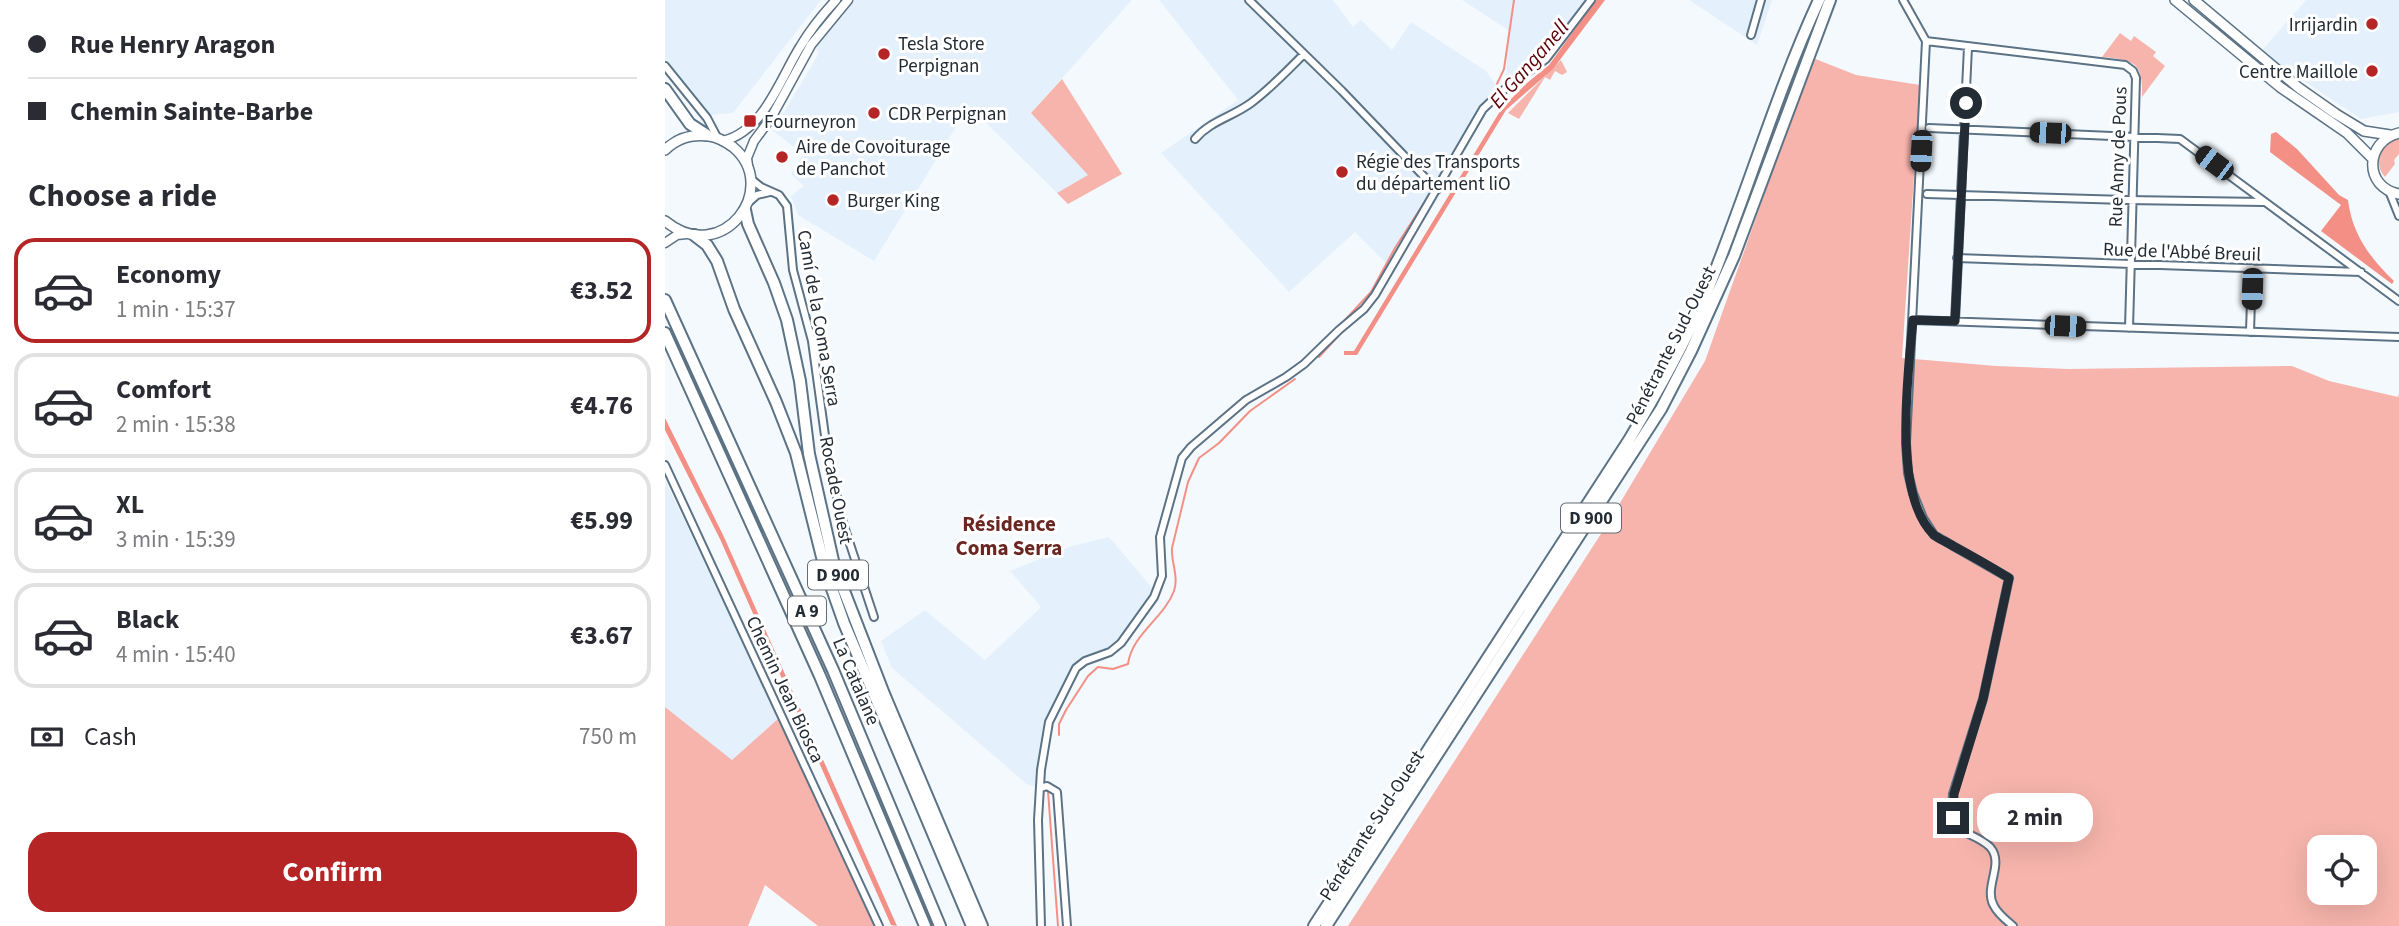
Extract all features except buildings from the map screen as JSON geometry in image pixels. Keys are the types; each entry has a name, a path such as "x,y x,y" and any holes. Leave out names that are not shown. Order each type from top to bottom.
{"highway":[{"path":"1807,27 1813,0"},
{"path":"1314,926 1629,440 1676,360 1707,291 1819,0"},
{"name":"Pénétrante Sud-Ouest","path":"1326,926 1661,409 1697,339 1734,256 1830,0"},
{"path":"1810,50 1836,0"},
{"path":"665,89 690,124 716,138"},
{"name":"Rocade Ouest","path":"746,206 748,225 774,282 787,320 800,381 809,454 834,565 884,694 982,926"},
{"name":"Rocade Ouest","path":"690,235 707,245 717,261 734,309 776,402 796,453 825,569 844,624 972,926"},
{"name":"La Catalane","path":"665,300 828,658 940,926"},
{"name":"La Catalane","path":"665,333 814,664 925,926"}],"main road":[{"path":"665,150 686,137 716,138 743,133 766,106 810,31 836,0"},
{"path":"665,243 677,235 710,235 727,229 740,217 746,206 749,176 747,158 754,141 771,118 811,44 848,0"},
{"path":"2175,0 2280,87 2347,133 2372,158"},
{"path":"2194,0 2299,88 2336,114 2364,131 2395,133"},
{"path":"2395,133 2377,147 2372,158 2374,175 2378,182 2389,191 2399,194"},
{"path":"716,138 743,158 749,176"},
{"path":"665,221 690,235"}],"street":[{"path":"1249,0 1437,190"},
{"path":"1041,926 1039,788 1049,722 1076,668 1084,661 1110,652 1121,643 1154,597 1162,576 1160,537 1182,458 1191,447 1246,400 1304,364 1364,309 1375,295 1483,109 1501,92 1546,59 1591,0"},
{"path":"1751,36 1761,0"},
{"path":"1903,0 1926,41 1906,443 1907,473 1923,518 1934,535 2009,578 1983,699 1960,770 1952,808 1956,827 1987,844 1993,851 1996,860 1990,892 1993,904 2013,926"},
{"name":"Rue Anny de Pous","path":"1926,41 2125,65 2133,71 2136,78 2129,328"},
{"path":"1955,321 1968,47"},
{"path":"1195,139 1204,128 1249,104 1304,54"},
{"path":"665,66 711,124 716,138"},
{"path":"1929,128 2180,138 2399,301"},
{"path":"749,176 761,187 773,192"},
{"path":"2389,191 2399,216"},
{"path":"746,206 762,192 773,192"},
{"name":"Camí de la Coma Serra","path":"773,192 779,195 787,206 796,283 815,358 829,465 874,617"},
{"path":"1927,194 2131,201 2265,202"},
{"name":"Rue de l'Abbé Breuil","path":"1957,258 2363,272"},
{"path":"2250,332 2252,268"},
{"path":"1913,320 2399,337"},
{"name":"Chemin Jean Biosca","path":"665,465 879,926"},
{"path":"1039,788 1047,786 1057,792 1067,926"}],"shaded area":[{"path":"665,0 821,0 733,113 699,116 665,73"},
{"path":"850,0 1132,0 1031,113 1089,175 1057,193 969,106 874,261 798,215 791,196 804,186 791,174 803,154 773,131 819,53 816,49"},
{"path":"1159,0 1333,0 1353,27 1361,20 1392,50 1411,22 1486,71 1499,89 1480,107 1387,264 1355,232 1289,292 1161,153 1238,100"},
{"path":"1462,0 1587,0 1544,56 1508,82 1508,30"},
{"path":"1596,0 1605,0 1553,69 1506,110 1357,355 1344,355 1344,351 1354,351 1502,108 1549,65"},
{"path":"1689,0 1772,0 1757,45"},
{"path":"2306,0 2399,0 2399,112 2361,119 2262,50"},
{"path":"2120,33 2131,41 2134,36 2156,52 2153,56 2165,66 2142,97 2141,76 2135,65 2102,57"},
{"path":"1813,58 1856,75 1920,85 1902,358 2068,369 2292,366 2329,381 2398,397 2399,393 2399,926 1348,926 1608,523 1705,361"},
{"path":"1561,60 1567,72 1562,75 1555,71 1550,80 1545,77 1519,119 1508,113"},
{"path":"1062,79 1122,174 1068,204 1057,193 1088,175 1031,113"},
{"path":"2276,132 2297,149 2339,195 2348,200 2358,235 2377,263 2394,281 2392,284 2321,231 2341,205 2270,152 2271,134"},
{"path":"2399,138 2399,154 2385,177 2379,166 2380,154 2387,145"},
{"path":"665,418 724,537 897,926 891,925 720,539 665,430"},
{"path":"665,480 779,718 732,761 665,707"},
{"path":"1109,537 1154,590 1119,641 1109,650 1083,658 1074,666 1046,721 1037,787 1028,785 892,668 881,641 925,610 985,660 1041,607 1010,571 1072,546"},
{"path":"665,707 732,760 779,718 874,926 818,926 765,885 748,926 665,926"}],"waterway":[{"path":"1497,84 1504,69 1514,0"},
{"path":"1344,321 1371,292 1431,192"},
{"path":"1319,357 1341,333"},
{"name":"El Ganganell","path":"1059,735 1059,724 1088,676 1098,667 1113,669 1128,664 1135,644 1169,601 1176,580 1172,548 1188,482 1199,458 1219,443 1250,411 1295,379"},
{"name":"El Ganganell","path":"1048,791 1058,926"}],"place":[{"name":"Irrijardin","path":"2372,24"},
{"name":"Tesla Store Perpignan","path":"884,54"},
{"name":"Centre Maillole","path":"2372,71"},
{"name":"CDR Perpignan","path":"874,113"},
{"name":"Fourneyron","path":"750,121"},
{"name":"Aire de Covoiturage de Panchot","path":"782,157"},
{"name":"Régie des Transports du département liO","path":"1342,172"},
{"name":"Burger King","path":"833,200"}],"district":[{"name":"Résidence Coma Serra","path":"1009,536"}],"route":[{"path":"1953,818 1954,794 1983,699 2009,578 1934,535 1923,518 1913,493 1907,473 1906,443 1913,320 1955,321 1966,103"}]}
